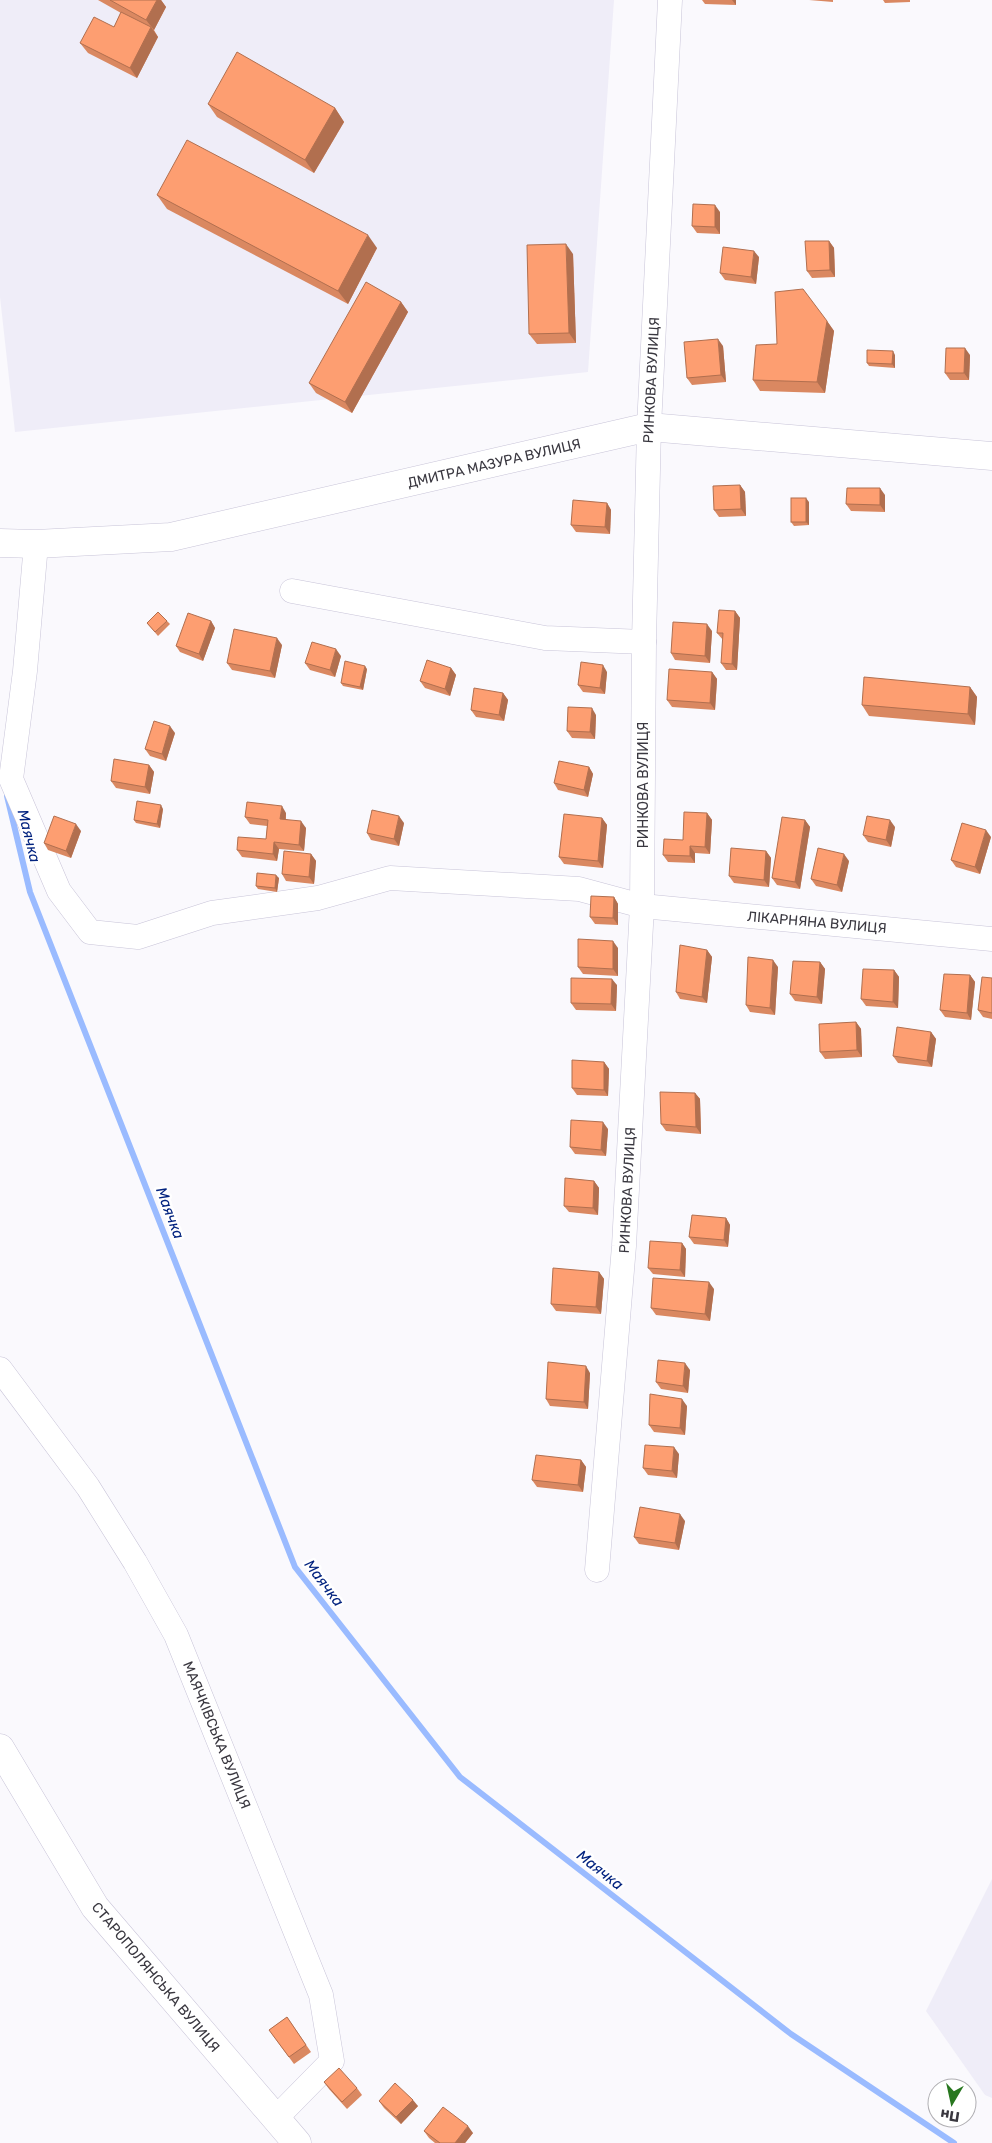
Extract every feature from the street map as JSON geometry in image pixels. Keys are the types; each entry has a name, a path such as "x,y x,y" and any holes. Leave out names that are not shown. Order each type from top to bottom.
{"street":[{"name":"РИНКОВА ВУЛИЦЯ","path":"597,1570 624,1246 642,906 644,642 649,427 670,0"},
{"name":"ДМИТРА МАЗУРА ВУЛИЦЯ","path":"16,544 171,537 649,427 992,456"},
{"name":"ЛІКАРНЯНА ВУЛИЦЯ","path":"16,544 25,671 11,780 59,891 90,932 138,937 212,913 318,898 390,878 579,889 642,906 992,939"},
{"path":"292,592 545,638 644,642"},
{"name":"МАЯЧКІВСЬКА ВУЛИЦЯ","path":"0,1369 88,1487 135,1562 176,1635 321,1996 332,2061 276,2118"},
{"name":"СТАРОПОЛЯНСЬКА ВУЛИЦЯ","path":"0,1748 95,1907 297,2143"}],"shaded area":[{"path":"0,0 614,0 588,372 15,432 0,297"},
{"path":"992,1879 992,2098 985,2095 977,2084 977,2078 973,2078 926,2011"}],"building":[{"path":"110,0 157,0 146,20"},
{"path":"121,12 151,27 130,68 80,43 94,17 114,27"},
{"path":"237,52 335,108 305,160 208,104"},
{"path":"187,140 368,235 338,291 157,195"},
{"path":"693,204 715,205 715,227 692,226"},
{"path":"805,241 829,241 830,270 807,271"},
{"path":"566,244 569,333 529,334 527,245"},
{"path":"723,247 754,251 751,277 720,273"},
{"path":"366,282 401,302 345,402 309,383"},
{"path":"803,289 827,321 817,382 753,380 756,345 777,344 775,292"},
{"path":"718,339 721,375 687,378 684,342"},
{"path":"946,348 965,348 964,373 945,373"},
{"path":"867,350 893,351 892,364 867,363"},
{"path":"740,485 741,509 714,510 713,486"},
{"path":"847,488 880,488 880,505 846,504"},
{"path":"791,498 806,498 806,522 791,522"},
{"path":"573,500 607,503 605,527 571,525"},
{"path":"719,610 735,611 732,664 721,663 723,633 717,633"},
{"path":"158,612 167,621 155,632 147,623"},
{"path":"188,613 211,621 199,654 176,646"},
{"path":"673,622 707,624 705,656 671,653"},
{"path":"234,629 277,638 270,671 227,663"},
{"path":"312,642 336,649 330,670 305,663"},
{"path":"427,660 451,668 445,689 420,681"},
{"path":"345,661 365,666 360,687 341,683"},
{"path":"581,662 603,665 600,688 578,685"},
{"path":"669,669 712,672 710,703 667,700"},
{"path":"864,677 970,687 968,714 862,705"},
{"path":"474,688 503,693 499,715 471,710"},
{"path":"568,707 592,708 590,732 567,731"},
{"path":"154,721 170,726 162,754 145,749"},
{"path":"114,759 149,765 145,787 111,781"},
{"path":"559,761 589,767 584,790 554,783"},
{"path":"137,801 161,805 157,824 134,820"},
{"path":"247,802 282,806 280,819 301,821 299,845 274,842 273,854 237,850 238,837 266,839 268,820 245,817"},
{"path":"372,810 399,816 394,839 367,833"},
{"path":"684,812 707,813 705,847 690,846 690,856 663,855 664,839 683,840"},
{"path":"564,814 602,818 598,861 559,857"},
{"path":"54,816 76,824 66,851 44,843"},
{"path":"867,816 890,820 886,840 863,835"},
{"path":"782,817 805,820 795,882 772,878"},
{"path":"962,823 986,830 975,867 951,860"},
{"path":"731,848 766,851 764,880 729,876"},
{"path":"818,848 844,854 837,885 811,879"},
{"path":"284,851 311,854 309,877 282,874"},
{"path":"257,873 276,875 275,888 256,886"},
{"path":"591,896 614,897 613,918 590,917"},
{"path":"578,939 613,941 613,969 578,967"},
{"path":"680,945 707,950 702,997 676,992"},
{"path":"748,957 773,960 770,1008 746,1005"},
{"path":"793,961 820,962 817,997 790,994"},
{"path":"863,969 894,970 893,1002 861,999"},
{"path":"944,974 970,975 967,1013 940,1010"},
{"path":"982,977 992,978 992,1013 978,1010"},
{"path":"571,978 612,979 611,1004 571,1003"},
{"path":"856,1022 857,1050 820,1052 819,1024"},
{"path":"897,1027 931,1032 927,1061 893,1056"},
{"path":"572,1060 604,1062 604,1090 572,1088"},
{"path":"660,1092 695,1093 696,1127 661,1124"},
{"path":"571,1120 603,1122 601,1150 570,1147"},
{"path":"565,1178 594,1181 593,1208 564,1206"},
{"path":"692,1215 726,1218 724,1240 689,1237"},
{"path":"650,1241 682,1243 680,1270 648,1268"},
{"path":"553,1268 599,1272 596,1307 551,1304"},
{"path":"653,1278 709,1282 705,1314 651,1308"},
{"path":"658,1360 685,1363 683,1386 656,1382"},
{"path":"548,1362 586,1366 584,1402 546,1399"},
{"path":"650,1394 682,1399 680,1428 649,1425"},
{"path":"645,1445 674,1447 672,1471 643,1468"},
{"path":"536,1455 581,1460 578,1485 532,1480"},
{"path":"640,1507 680,1514 675,1543 634,1537"},
{"path":"287,2017 306,2045 289,2057 269,2030"},
{"path":"339,2068 357,2088 342,2102 324,2082"},
{"path":"395,2083 413,2100 396,2117 379,2101"},
{"path":"443,2107 468,2126 455,2143 440,2143 424,2131"}],"waterway":[{"name":"Маячка","path":"7,796 30,892 295,1567 460,1777 791,2034 954,2143"}]}
